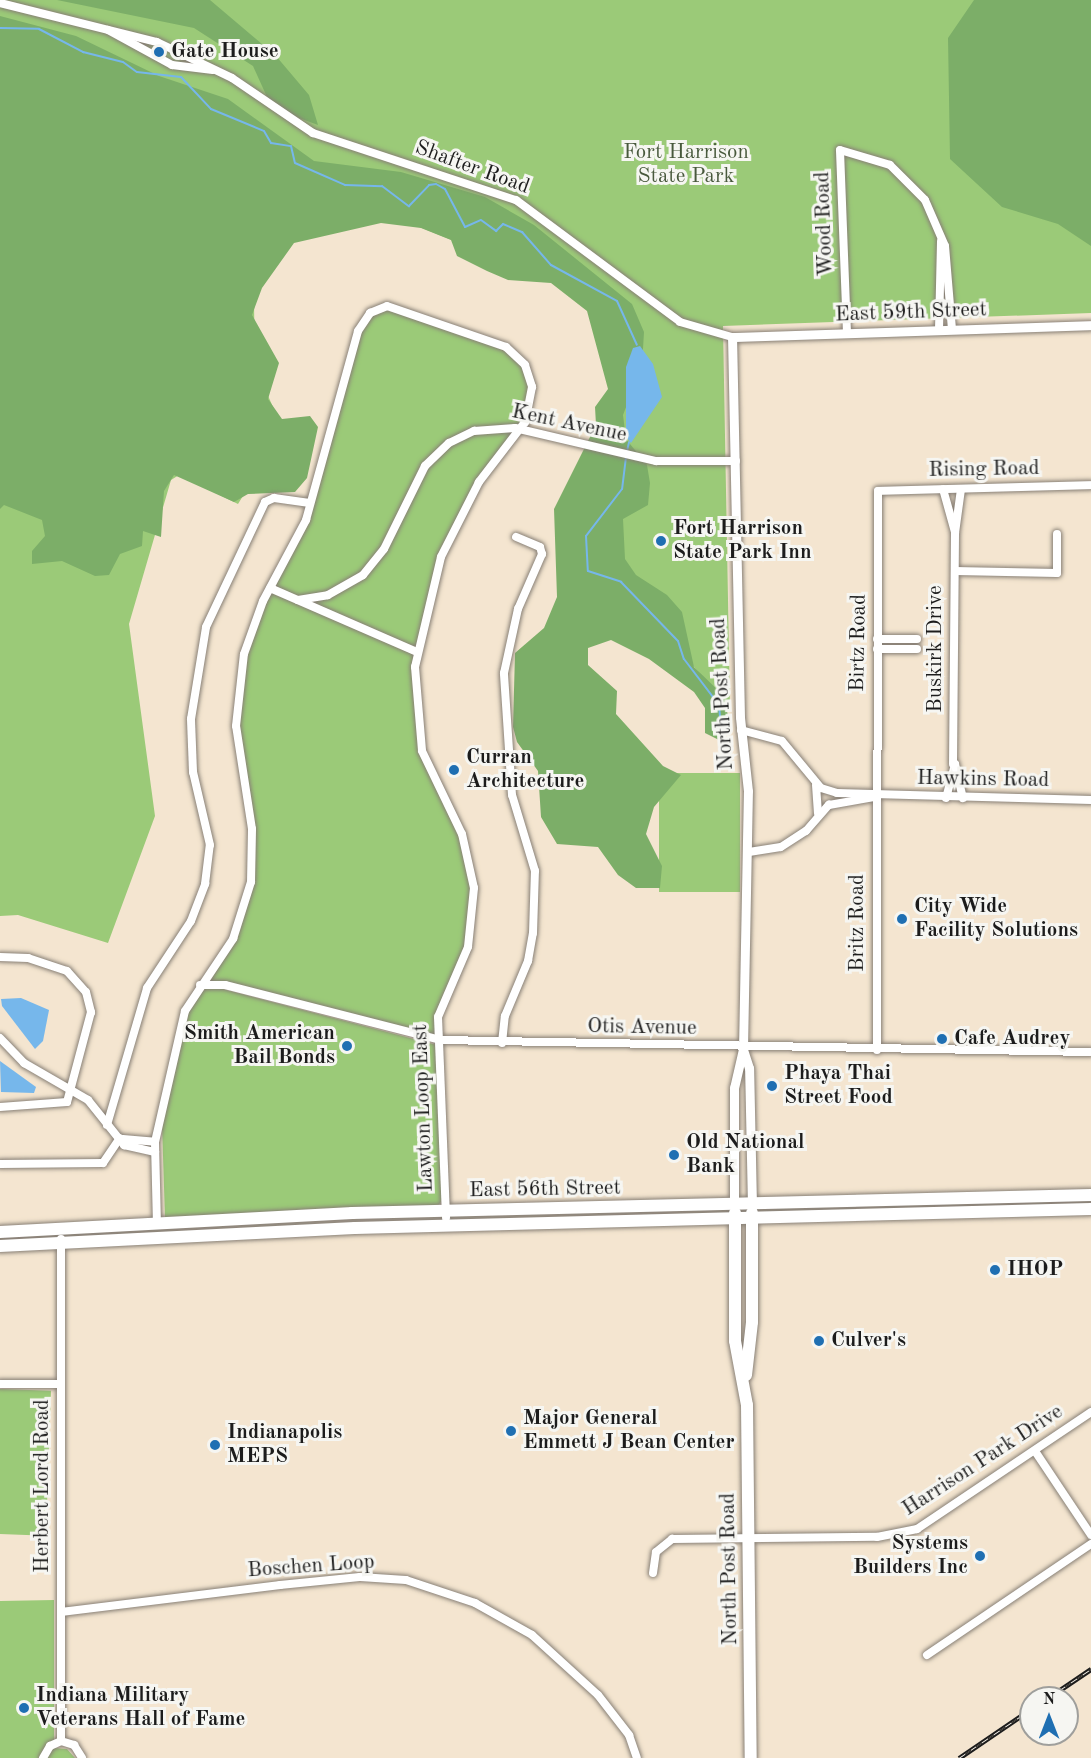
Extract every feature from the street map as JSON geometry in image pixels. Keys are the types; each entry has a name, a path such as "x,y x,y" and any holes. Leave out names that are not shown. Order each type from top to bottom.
{"main road":[{"name":"East 56th Street","path":"0,1232 446,1214 1091,1195"},
{"path":"952,1214 956,1208 1007,1198"},
{"path":"883,1215 919,1208 922,1201"},
{"name":"North Post Road","path":"734,1206 735,1341 745,1379"},
{"name":"North Post Road","path":"751,1758 745,1379 752,1322 752,1206"},
{"name":"East 56th Street","path":"0,1246 345,1228 735,1220 1091,1209"}],"street":[{"name":"Shafter Road","path":"0,3 102,26 157,42 218,71 313,133 522,202 680,322 732,337"},
{"name":"Shafter Road","path":"102,26 172,65 218,71"},
{"name":"Wood Road","path":"847,333 840,150 879,159 906,176 929,208 941,241"},
{"path":"941,241 952,330"},
{"path":"939,330 941,241"},
{"path":"156,1225 155,1142 185,1011 200,985 233,939 251,882 253,839 238,759 236,706 248,641 310,503 353,346 366,318 380,308 405,308 515,353 531,387 520,429"},
{"name":"East 59th Street","path":"732,337 1091,325"},
{"name":"North Post Road","path":"732,337 741,730 749,852 743,1048 734,1088 734,1206"},
{"name":"Kent Avenue","path":"298,600 338,591 373,566 425,466 449,442 487,428 520,429 648,459 736,461"},
{"name":"Lawton Loop East","path":"446,1214 441,1040 438,1011 468,947 474,888 462,834 419,741 414,701 417,652 443,552 479,482 520,429"},
{"name":"Rising Road","path":"878,490 1091,485"},
{"name":"Buskirk Drive","path":"943,489 955,533"},
{"name":"Buskirk Drive","path":"946,798 953,764 955,533 961,489"},
{"name":"Birtz Road","path":"875,797 878,490"},
{"path":"107,1125 147,988 196,912 210,858 191,738 194,680 206,627 265,502 274,498 310,503"},
{"path":"955,571 1057,573 1057,534"},
{"path":"502,1043 505,1016 532,947 535,881 512,795 504,673 518,609 543,554 540,548 516,537"},
{"path":"270,588 417,652"},
{"path":"877,639 917,639"},
{"path":"877,649 917,649"},
{"name":"Hawkins Road","path":"741,730 782,741 814,781 827,791 875,797 1091,800"},
{"name":"Buskirk Drive","path":"953,764 963,798"},
{"path":"814,781 818,813"},
{"name":"Hawkins Road","path":"749,852 781,847 806,831 818,813 836,803 875,797"},
{"name":"Britz Road","path":"875,797 877,1050"},
{"path":"0,957 28,958 62,969 82,984 91,1018 71,1090 58,1106 0,1107"},
{"name":"Otis Avenue","path":"200,985 225,985 441,1040 743,1048 1091,1052"},
{"path":"0,1038 24,1064 88,1100 107,1125 122,1139 124,1145 155,1152"},
{"name":"North Post Road","path":"743,1048 750,1078 752,1206"},
{"path":"122,1139 155,1142"},
{"path":"0,1164 103,1162 122,1139"},
{"name":"Herbert Lord Road","path":"60,1230 61,1742"},
{"path":"0,1384 61,1384"},
{"name":"Harrison Park Drive","path":"653,1573 656,1552 669,1540 749,1540 911,1531 1091,1412"},
{"path":"1035,1450 1091,1535"},
{"path":"927,1655 1091,1544"},
{"name":"Boschen Loop","path":"61,1612 302,1582 406,1580 475,1603 532,1635 598,1695 629,1735 637,1758"},
{"path":"43,1758 50,1746 61,1742 74,1745 82,1758"}],"green space":[{"name":"Fort Harrison State Park","path":"0,0 1091,0 1091,313 723,326 730,708 621,583 612,390 597,326 578,291 360,203 274,253 254,304 255,366 283,430 238,504 179,475 171,480 129,624 155,816 108,943 18,915 0,916"},
{"path":"57,0 210,0 276,56 309,95 318,125 272,108 253,66 194,28"},
{"path":"974,0 1091,0 1091,246 1058,224 1002,207 950,159 948,38"},
{"path":"0,16 76,36 159,76 228,99 314,161 401,172 485,197 534,225 632,304 644,332 642,366 623,415 626,439 647,465 650,483 648,505 623,519 625,559 636,575 667,595 682,612 694,667 724,696 730,726 721,741 705,733 705,708 694,692 649,659 611,640 588,648 588,665 617,691 616,714 663,766 681,775 654,807 646,834 662,866 660,888 636,888 618,875 598,847 557,844 541,817 538,771 517,742 513,727 515,653 544,628 557,597 554,509 596,425 595,407 608,389 587,311 551,283 508,280 457,256 451,240 421,228 381,223 294,243 262,288 252,315 279,363 268,399 282,419 310,416 318,427 307,478 295,492 248,494 234,502 174,475 164,491 161,537 143,531 142,546 120,554 109,575 95,576 62,561 32,564 32,551 45,536 42,520 4,505 0,509"},
{"path":"380,308 506,347 529,373 527,417 493,462 435,573 419,637 414,694 417,730 471,862 471,934 442,1002 441,1040 225,985 200,985 225,954 252,869 236,706 253,625 298,538 362,323"},
{"path":"659,773 740,773 740,892 659,892"},
{"path":"215,987 437,1045 442,1200 438,1206 165,1218 162,1125 189,1008 201,989"},
{"path":"0,1389 51,1391 46,1536 0,1534"},
{"path":"54,1600 54,1748 67,1749 75,1758 0,1758 0,1601"}],"water":[{"path":"640,346 653,364 662,397 631,443 626,437 626,367 633,348"},
{"path":"21,998 49,1010 43,1041 35,1049 2,1006 1,999"},
{"path":"0,1061 36,1087 34,1093 1,1092"}],"waterway":[{"path":"0,28 39,29 83,52 123,62 137,72 181,77 211,109 264,131 271,143 291,146 295,163 345,185 382,186 409,206 429,185 436,184 445,189 465,227 481,220 496,231 503,224 522,232 551,265 617,301 637,345"},
{"path":"627,451 629,442"},
{"path":"626,457 622,489 586,536 588,571 621,582 678,641 684,659 719,705 721,728"}],"railway":[{"path":"1066,1686 1091,1669"},
{"path":"959,1758 1019,1717"}],"place":[{"name":"Gate House","path":"159,52"},
{"name":"Fort Harrison State Park Inn","path":"661,541"},
{"name":"Curran Architecture","path":"454,770"},
{"name":"City Wide Facility Solutions","path":"902,919"},
{"name":"Cafe Audrey","path":"942,1039"},
{"name":"Smith American Bail Bonds","path":"347,1046"},
{"name":"Phaya Thai Street Food","path":"772,1086"},
{"name":"Old National Bank","path":"674,1155"},
{"name":"IHOP","path":"995,1270"},
{"name":"Culver's","path":"819,1341"},
{"name":"Major General Emmett J Bean Center","path":"511,1431"},
{"name":"Indianapolis MEPS","path":"215,1445"},
{"name":"Systems Builders Inc","path":"980,1556"},
{"name":"Indiana Military Veterans Hall of Fame","path":"24,1708"}]}
